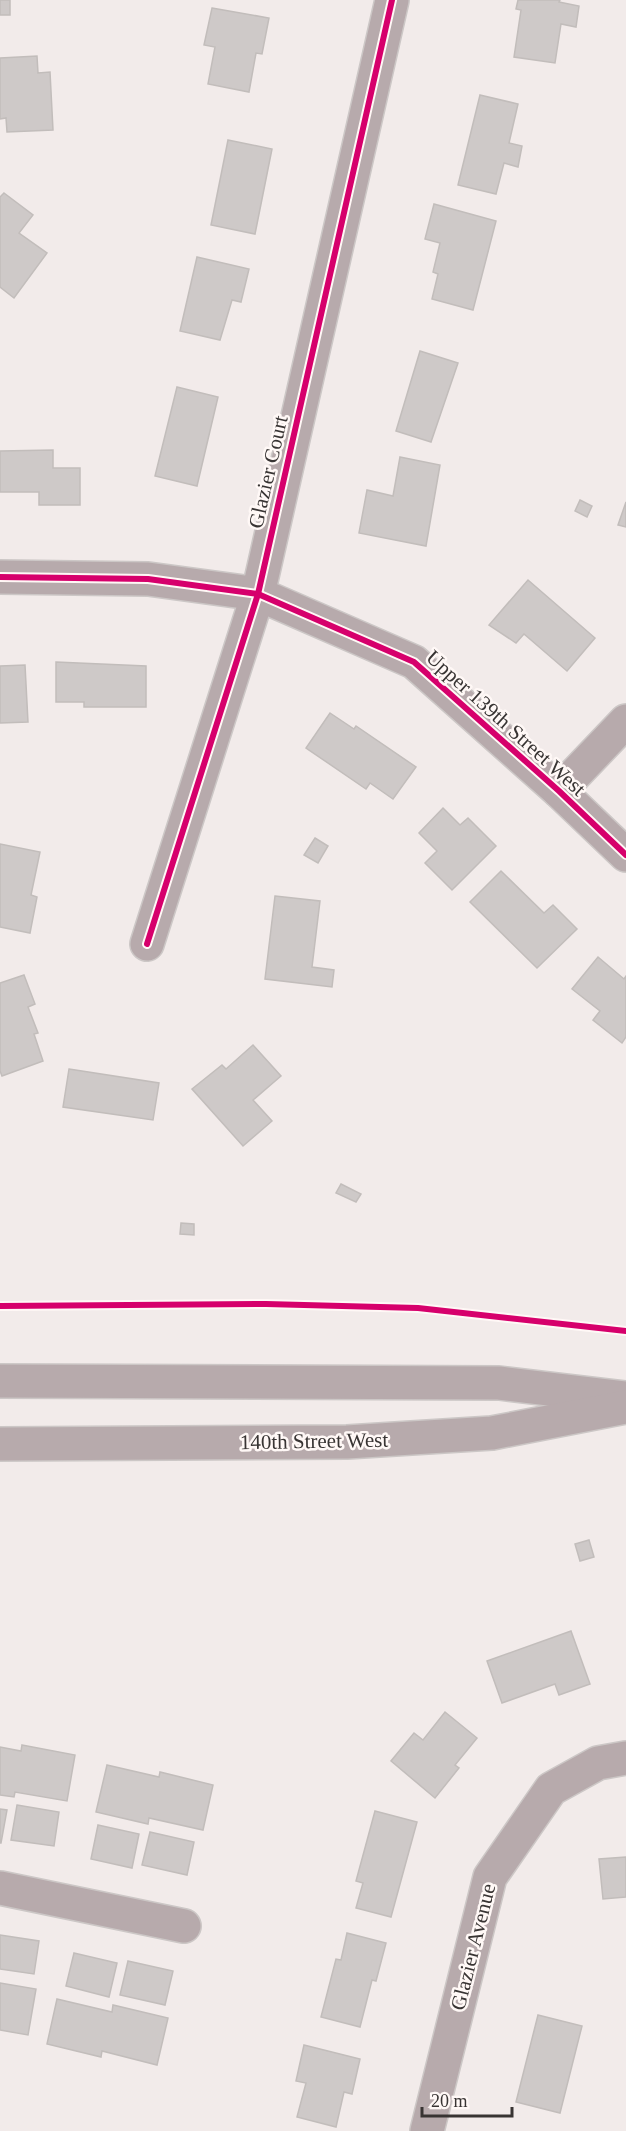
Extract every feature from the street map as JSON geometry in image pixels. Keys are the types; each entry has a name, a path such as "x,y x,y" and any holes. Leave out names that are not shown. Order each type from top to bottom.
{"street":[{"name":"Glazier Court","path":"147,944 258,594 392,0"},
{"name":"Upper 139th Street West","path":"0,577 148,579 258,594 414,662 559,791 626,855"},
{"path":"559,791 626,722"},
{"path":"0,1381 499,1383 626,1398"},
{"name":"140th Street West","path":"0,1444 347,1443 492,1433 626,1407"},
{"name":"Glazier Avenue","path":"427,2131 490,1877 550,1789 598,1763 626,1758"},
{"path":"0,1888 184,1926"}],"building":[{"path":"0,0 10,0 10,15 0,15"},
{"path":"518,0 560,0 559,2 579,6 576,27 561,24 555,63 514,57 521,10 516,9"},
{"path":"212,8 269,18 262,54 256,53 249,92 208,84 215,47 204,45"},
{"path":"37,56 38,73 50,72 53,130 7,132 6,118 0,119 0,58"},
{"path":"480,95 518,104 509,143 522,146 518,167 504,163 496,194 458,185"},
{"path":"228,140 272,149 255,234 211,225"},
{"path":"4,193 33,215 19,233 47,253 14,298 0,287 0,197"},
{"path":"434,204 496,221 473,310 432,299 438,274 433,272 440,243 425,239"},
{"path":"197,257 249,269 241,302 232,300 220,340 180,331"},
{"path":"420,351 458,363 431,442 396,431"},
{"path":"177,387 218,397 197,486 155,476"},
{"path":"53,450 53,468 80,468 80,505 39,505 39,492 0,492 0,451"},
{"path":"400,457 440,465 426,546 359,533 367,490 393,496"},
{"path":"580,500 592,506 587,517 575,511"},
{"path":"626,502 626,527 618,525"},
{"path":"528,580 595,638 567,671 524,634 516,643 489,625"},
{"path":"56,662 146,666 146,707 84,707 84,702 56,702"},
{"path":"25,665 28,722 0,723 0,666"},
{"path":"330,713 354,729 356,726 416,767 393,799 370,783 366,789 306,748"},
{"path":"443,808 460,825 468,818 496,846 452,890 425,863 437,851 419,833"},
{"path":"315,838 328,846 318,863 304,855"},
{"path":"0,844 40,852 31,895 37,897 30,933 0,927"},
{"path":"501,871 544,913 553,905 577,929 537,968 470,902"},
{"path":"275,896 320,901 312,967 334,970 332,987 265,979"},
{"path":"598,957 624,979 626,976 626,1037 622,1043 593,1020 600,1011 572,989"},
{"path":"24,975 35,1004 28,1007 38,1033 34,1034 43,1061 2,1076 0,1071 0,983"},
{"path":"253,1045 281,1076 253,1100 272,1121 243,1146 192,1089 222,1065 226,1069"},
{"path":"69,1069 159,1083 153,1120 63,1107"},
{"path":"341,1184 361,1194 356,1202 336,1193"},
{"path":"181,1223 194,1224 194,1235 180,1234"},
{"path":"589,1540 594,1557 580,1561 575,1544"},
{"path":"571,1631 590,1684 559,1695 555,1684 502,1703 487,1661"},
{"path":"445,1712 477,1738 455,1765 459,1768 435,1798 391,1761 414,1733 423,1740"},
{"path":"22,1745 75,1755 67,1801 15,1792 14,1797 0,1795 0,1747 21,1751"},
{"path":"107,1765 159,1777 160,1772 213,1785 203,1830 149,1818 148,1824 96,1812"},
{"path":"17,1805 59,1812 54,1846 11,1840"},
{"path":"0,1809 7,1810 1,1843 0,1843"},
{"path":"375,1811 417,1822 391,1917 356,1908 363,1883 356,1881"},
{"path":"98,1825 139,1834 132,1868 91,1859"},
{"path":"150,1832 194,1842 187,1875 142,1865"},
{"path":"626,1857 626,1897 603,1899 599,1859"},
{"path":"347,1933 386,1943 376,1981 372,1980 360,2027 321,2017 336,1959 341,1960"},
{"path":"0,1935 39,1941 34,1974 0,1969"},
{"path":"74,1953 117,1963 109,1997 66,1986"},
{"path":"128,1961 173,1971 165,2005 120,1995"},
{"path":"0,1983 36,1989 28,2035 0,2030"},
{"path":"57,1999 112,2012 113,2005 168,2018 157,2065 102,2051 101,2057 47,2044"},
{"path":"538,2015 582,2026 560,2113 516,2102"},
{"path":"304,2045 360,2059 352,2094 344,2092 336,2127 297,2117 306,2083 296,2081"}],"cycle path":[{"path":"147,944 258,594 392,0"},
{"path":"0,577 148,579 258,594 414,662 559,791 626,855"},
{"path":"0,1306 266,1304 418,1308 626,1331"}]}
